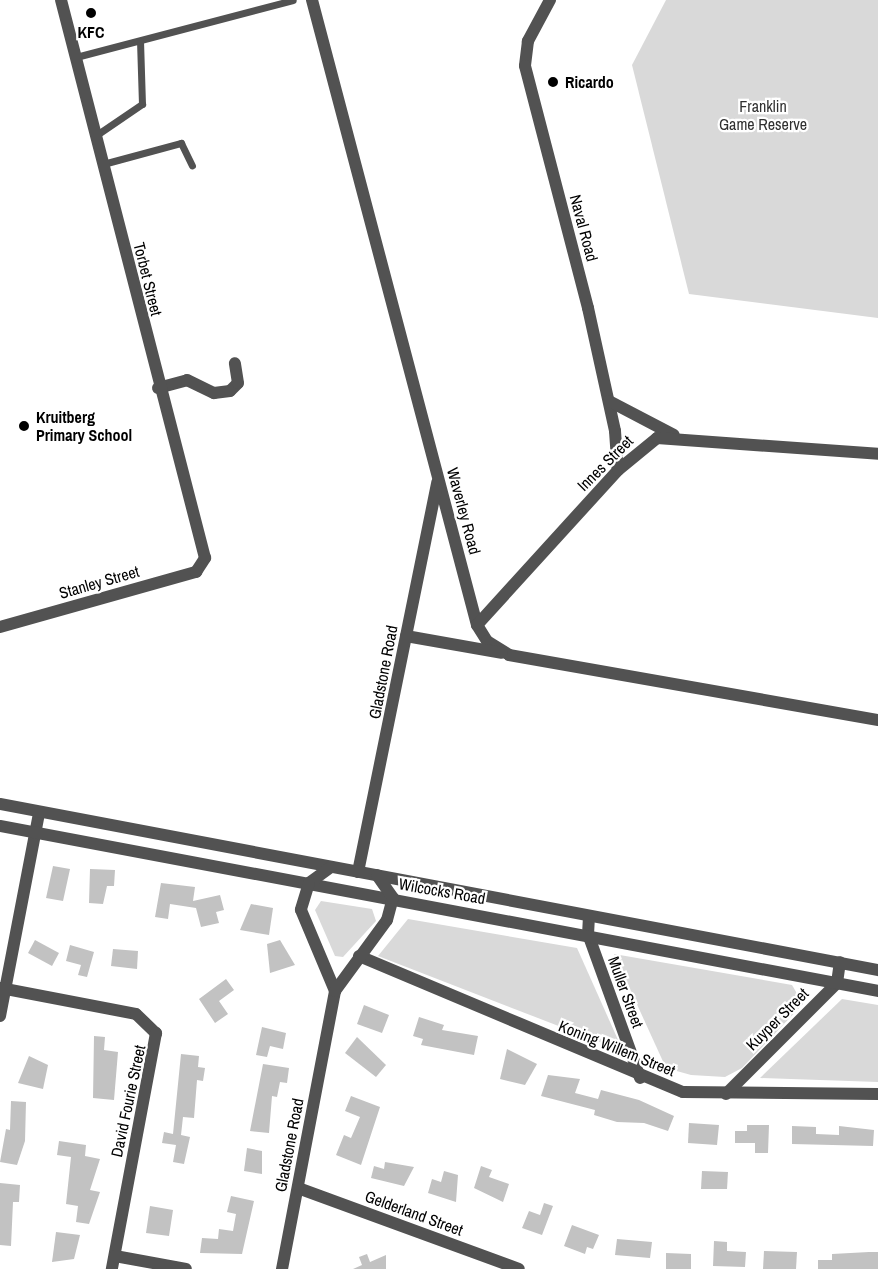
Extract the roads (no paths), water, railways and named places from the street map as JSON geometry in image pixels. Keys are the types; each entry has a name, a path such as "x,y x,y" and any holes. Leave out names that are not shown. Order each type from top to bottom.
{"street":[{"name":"Torbet Street","path":"61,0 158,388 206,552 204,564"},
{"name":"Waverley Road","path":"312,0 477,625 487,641 509,655 878,720"},
{"name":"Naval Road","path":"550,0 528,40 525,66 609,401 618,470"},
{"path":"158,388 187,380 214,393 230,391 238,383 235,363"},
{"path":"609,401 674,435"},
{"name":"Innes Street","path":"477,625 618,470 647,444 674,435 878,454"},
{"name":"Gladstone Road","path":"358,872 438,478"},
{"name":"Stanley Street","path":"0,627 196,572 204,564"},
{"path":"406,636 509,655"},
{"name":"Wilcocks Road","path":"0,804 157,836 377,875 878,970"},
{"path":"0,1016 3,988 39,813"},
{"name":"Wilcocks Road","path":"0,826 588,934 878,991"},
{"path":"155,854 157,836"},
{"path":"331,867 309,883 301,910 336,991"},
{"path":"377,875 393,898"},
{"name":"Gladstone Road","path":"282,1269 336,991 387,920 393,898"},
{"name":"Muller Street","path":"590,916 588,934 640,1078"},
{"name":"Koning Willem Street","path":"359,956 640,1078 683,1092 878,1094"},
{"path":"837,983 840,962"},
{"name":"Kuyper Street","path":"726,1094 837,983"},
{"name":"David Fourie Street","path":"3,988 136,1014 156,1033 113,1263"},
{"name":"Gelderland Street","path":"298,1188 519,1269"},
{"path":"113,1263 186,1269"}],"lane":[{"path":"76,57 294,0"},
{"path":"95,136 142,104 140,40"},
{"path":"102,164 181,143 192,166"}],"place":[{"name":"KFC","path":"91,13"},
{"name":"Ricardo","path":"553,82"},
{"name":"Kruitberg Primary School","path":"24,426"}],"park label":[{"name":"Franklin Game Reserve","path":"763,115"}]}
